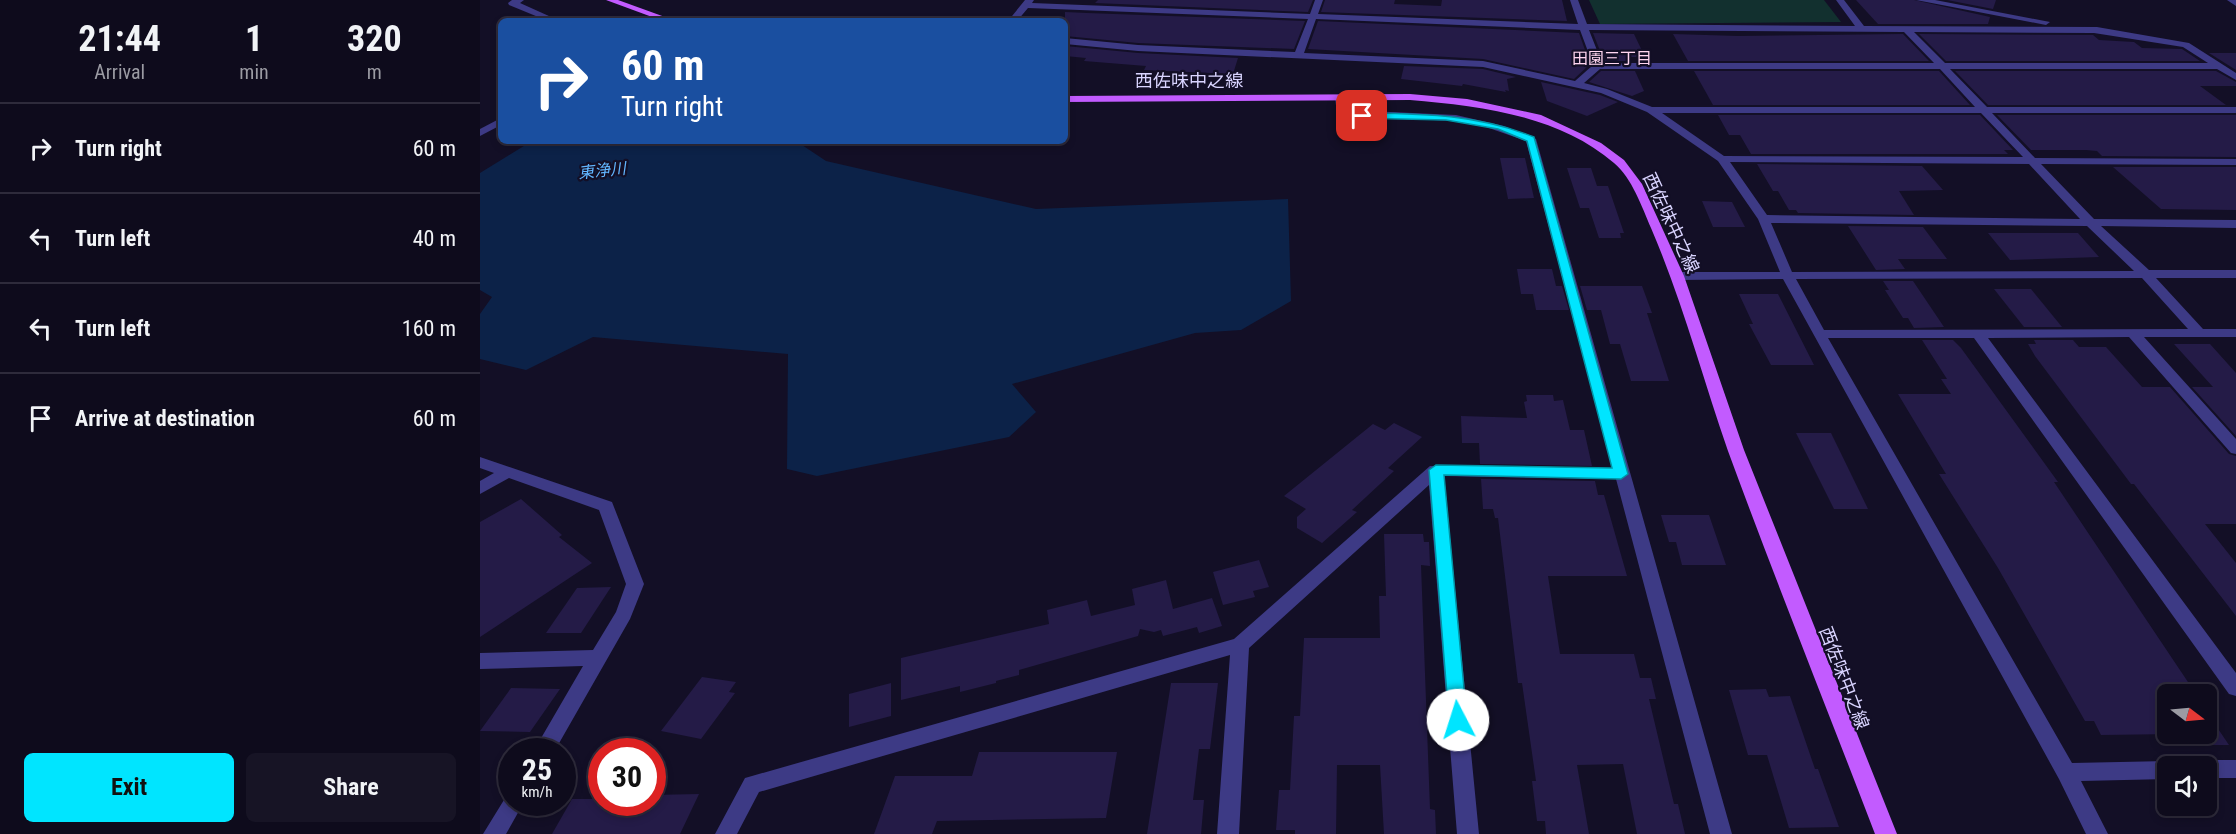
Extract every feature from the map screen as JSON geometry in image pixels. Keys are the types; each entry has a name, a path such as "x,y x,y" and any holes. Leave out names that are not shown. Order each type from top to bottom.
{"main road":[{"path":"610,0 663,18"},
{"name":"西佐味中之線","path":"1068,99 1410,97 1467,102 1537,117 1578,134 1620,162 1636,184 1678,276 1736,450 1886,834"}],"street":[{"path":"520,0 512,3 549,18"},
{"path":"1299,54 1319,0"},
{"path":"1574,0 1598,66"},
{"path":"1840,0 1862,28"},
{"path":"1920,0 2187,45 2236,77"},
{"path":"2232,0 2236,3"},
{"path":"1015,18 1028,2 1584,27 2097,30"},
{"path":"1907,29 2035,161 2092,224 2146,275 2199,333"},
{"path":"1068,41 1138,48 1483,64 1579,83 1652,110 1722,159 1764,219 1788,274 1819,333 2066,772 2097,834"},
{"path":"1579,83 1598,66 2220,66"},
{"path":"1340,98 1342,113 1362,116 1446,117 1501,127 1531,139 1721,834"},
{"path":"1652,110 2236,110"},
{"path":"480,134 498,123"},
{"path":"1722,159 2236,162"},
{"path":"1764,219 2236,224"},
{"path":"1678,276 2236,274"},
{"path":"1819,333 2134,335 2236,333"},
{"path":"1978,333 2236,688"},
{"path":"2134,335 2236,449"},
{"path":"480,462 606,506 635,584 624,614 551,738"},
{"path":"726,834 752,784 1240,645 1436,470 1621,474"},
{"path":"1436,470 1468,834"},
{"path":"480,488 509,471"},
{"path":"1228,834 1240,645"},
{"path":"480,661 597,658"},
{"path":"2217,769 2236,769"},
{"path":"2066,772 2157,770"},
{"path":"494,834 505,816"}],"green space":[{"path":"1589,0 1824,0 1841,22 1600,24"}],"water":[{"name":"東浄川","path":"527,144 800,144 826,161 1036,209 1288,199 1291,301 1241,330 1195,333 1012,384 1036,412 1009,437 817,476 787,469 788,354 593,337 526,370 480,359 480,314 492,297 480,290 480,173"}],"building":[{"path":"1098,0 1313,0 1308,12 1095,3"},
{"path":"1325,0 1395,0 1394,4 1441,6 1442,0 1562,0 1567,21 1321,12"},
{"path":"1856,0 1914,0 1990,17 1988,24 1878,24"},
{"path":"1947,0 1996,0 1993,9"},
{"path":"1065,12 1305,21 1294,49 1138,43 1068,36 1068,18 1065,18"},
{"path":"1318,21 1579,33 1590,64 1574,79 1483,59 1308,49"},
{"path":"1593,33 1634,34 1645,57 1629,57 1630,61 1604,61"},
{"path":"1673,34 1738,36 1903,34 1929,61 1688,61"},
{"path":"1919,34 2093,35 2099,40 2134,42 2142,48 2182,49 2200,61 1946,61"},
{"path":"1068,46 1138,53 1238,58 1233,74 1144,70 1146,66 1084,61 1086,58 1068,56"},
{"path":"2209,53 2236,53 2236,70"},
{"path":"1404,66 1483,69 1516,77 1507,79 1509,91 1505,90 1506,92 1463,84 1462,86 1401,79"},
{"path":"1601,71 1635,71 1644,91 1632,96 1589,82"},
{"path":"1694,71 1939,71 1970,105 1713,105"},
{"path":"1955,71 2216,71 2236,82 2236,86 2200,86 2226,105 1988,105"},
{"path":"1541,82 1600,95 1618,102 1587,116 1547,101"},
{"path":"1718,115 1980,115 2013,150 2004,150 2008,154 1751,154 1740,135 1729,135"},
{"path":"1997,115 2236,115 2236,157 2102,156 2097,151 2086,150 2031,150"},
{"path":"1500,158 1525,158 1534,198 1508,199"},
{"path":"1757,164 1922,166 1943,190 1899,191 1914,215 1798,213 1796,210 1789,210 1778,191 1773,191"},
{"path":"2113,167 2236,167 2236,210 2161,209"},
{"path":"1567,168 1591,168 1597,186 1608,186 1624,233 1620,233 1621,238 1599,238 1589,208 1580,208"},
{"path":"1702,201 1732,202 1745,227 1713,227"},
{"path":"1848,226 1923,227 1947,259 1898,259 1905,269 1876,270"},
{"path":"1988,233 2078,233 2099,257 2010,260"},
{"path":"1517,269 1552,269 1556,286 1562,286 1569,310 1536,310 1533,294 1521,294"},
{"path":"1883,281 1913,281 1944,327 1914,328 1908,318 1903,318 1885,290 1889,290"},
{"path":"1580,286 1642,286 1652,313 1647,313 1669,381 1631,381 1620,344 1610,344 1601,310 1587,310"},
{"path":"1994,289 2031,289 2062,327 2024,327"},
{"path":"1739,294 1778,294 1814,365 1771,365 1749,324 1753,324"},
{"path":"1922,340 1953,340 1961,348 2058,482 2054,482 2189,684 2157,684 2157,734 2101,735 2094,721 2085,721 1998,568 1939,474 1946,474 1898,394 1951,394 1941,379 1947,379"},
{"path":"2034,340 2073,340 2079,347 2106,347 2142,387 2170,387 2229,454 2236,456 2236,524 2205,524 2236,563 2236,616 2134,484 2131,484 2035,356 2028,344 2036,344"},
{"path":"2174,344 2210,344 2236,373 2236,436 2192,387 2213,387"},
{"path":"1526,395 1553,395 1554,401 1563,400 1570,430 1584,430 1592,466 1480,464 1479,443 1462,443 1461,416 1527,418 1524,402 1527,401"},
{"path":"1394,423 1422,437 1388,468 1394,471 1352,510 1357,512 1322,543 1297,528 1297,517 1306,509 1284,496 1373,424 1385,430"},
{"path":"1796,433 1831,433 1868,509 1834,509"},
{"path":"1481,479 1595,481 1598,495 1604,495 1627,576 1548,576 1560,654 1634,654 1640,678 1651,678 1656,699 1649,699 1674,804 1678,804 1685,834 1637,834 1623,764 1577,765 1589,834 1546,834 1545,821 1537,821 1532,781 1536,781 1522,683 1518,683 1498,518 1495,518 1493,509 1483,509"},
{"path":"521,499 562,535 559,537 592,563 480,637 480,522"},
{"path":"1661,515 1709,515 1726,565 1682,565 1676,542 1669,542"},
{"path":"1384,534 1423,534 1424,542 1429,542 1430,566 1421,565 1430,809 1435,810 1436,834 1384,834 1380,765 1337,765 1336,834 1295,834 1295,830 1276,830 1279,790 1290,790 1294,716 1300,716 1304,638 1380,638 1379,596 1386,596"},
{"path":"1259,560 1269,587 1253,591 1255,597 1223,605 1213,572"},
{"path":"1166,580 1173,609 1212,598 1222,626 1199,633 1197,627 1163,636 1161,630 1154,632 1140,629 1138,636 1019,670 1019,675 996,681 996,683 960,692 960,686 901,700 901,658 1049,624 1047,610 1087,600 1091,616 1135,605 1132,589"},
{"path":"611,587 581,633 546,633 577,588"},
{"path":"702,677 736,682 729,692 735,693 701,739 661,731"},
{"path":"891,683 891,716 849,727 849,694"},
{"path":"1171,683 1218,683 1210,749 1199,749 1193,800 1204,800 1201,834 1147,834"},
{"path":"511,688 560,689 530,732 480,731"},
{"path":"1766,689 1769,697 1790,696 1815,769 1818,769 1839,827 1789,828 1767,755 1748,755 1729,690"},
{"path":"2217,727 2229,745 2181,745 2217,744"},
{"path":"979,752 1117,752 1106,818 937,821 932,834 874,834 895,776 972,776"},
{"path":"699,794 680,834 552,834 562,816 576,816 576,799 588,799 588,816 666,816 666,795"}],"district":[{"name":"田園三丁目","path":"1612,58"}],"route":[{"path":"1362,116 1446,117 1501,127 1531,139 1621,474 1436,470 1458,720"}]}
